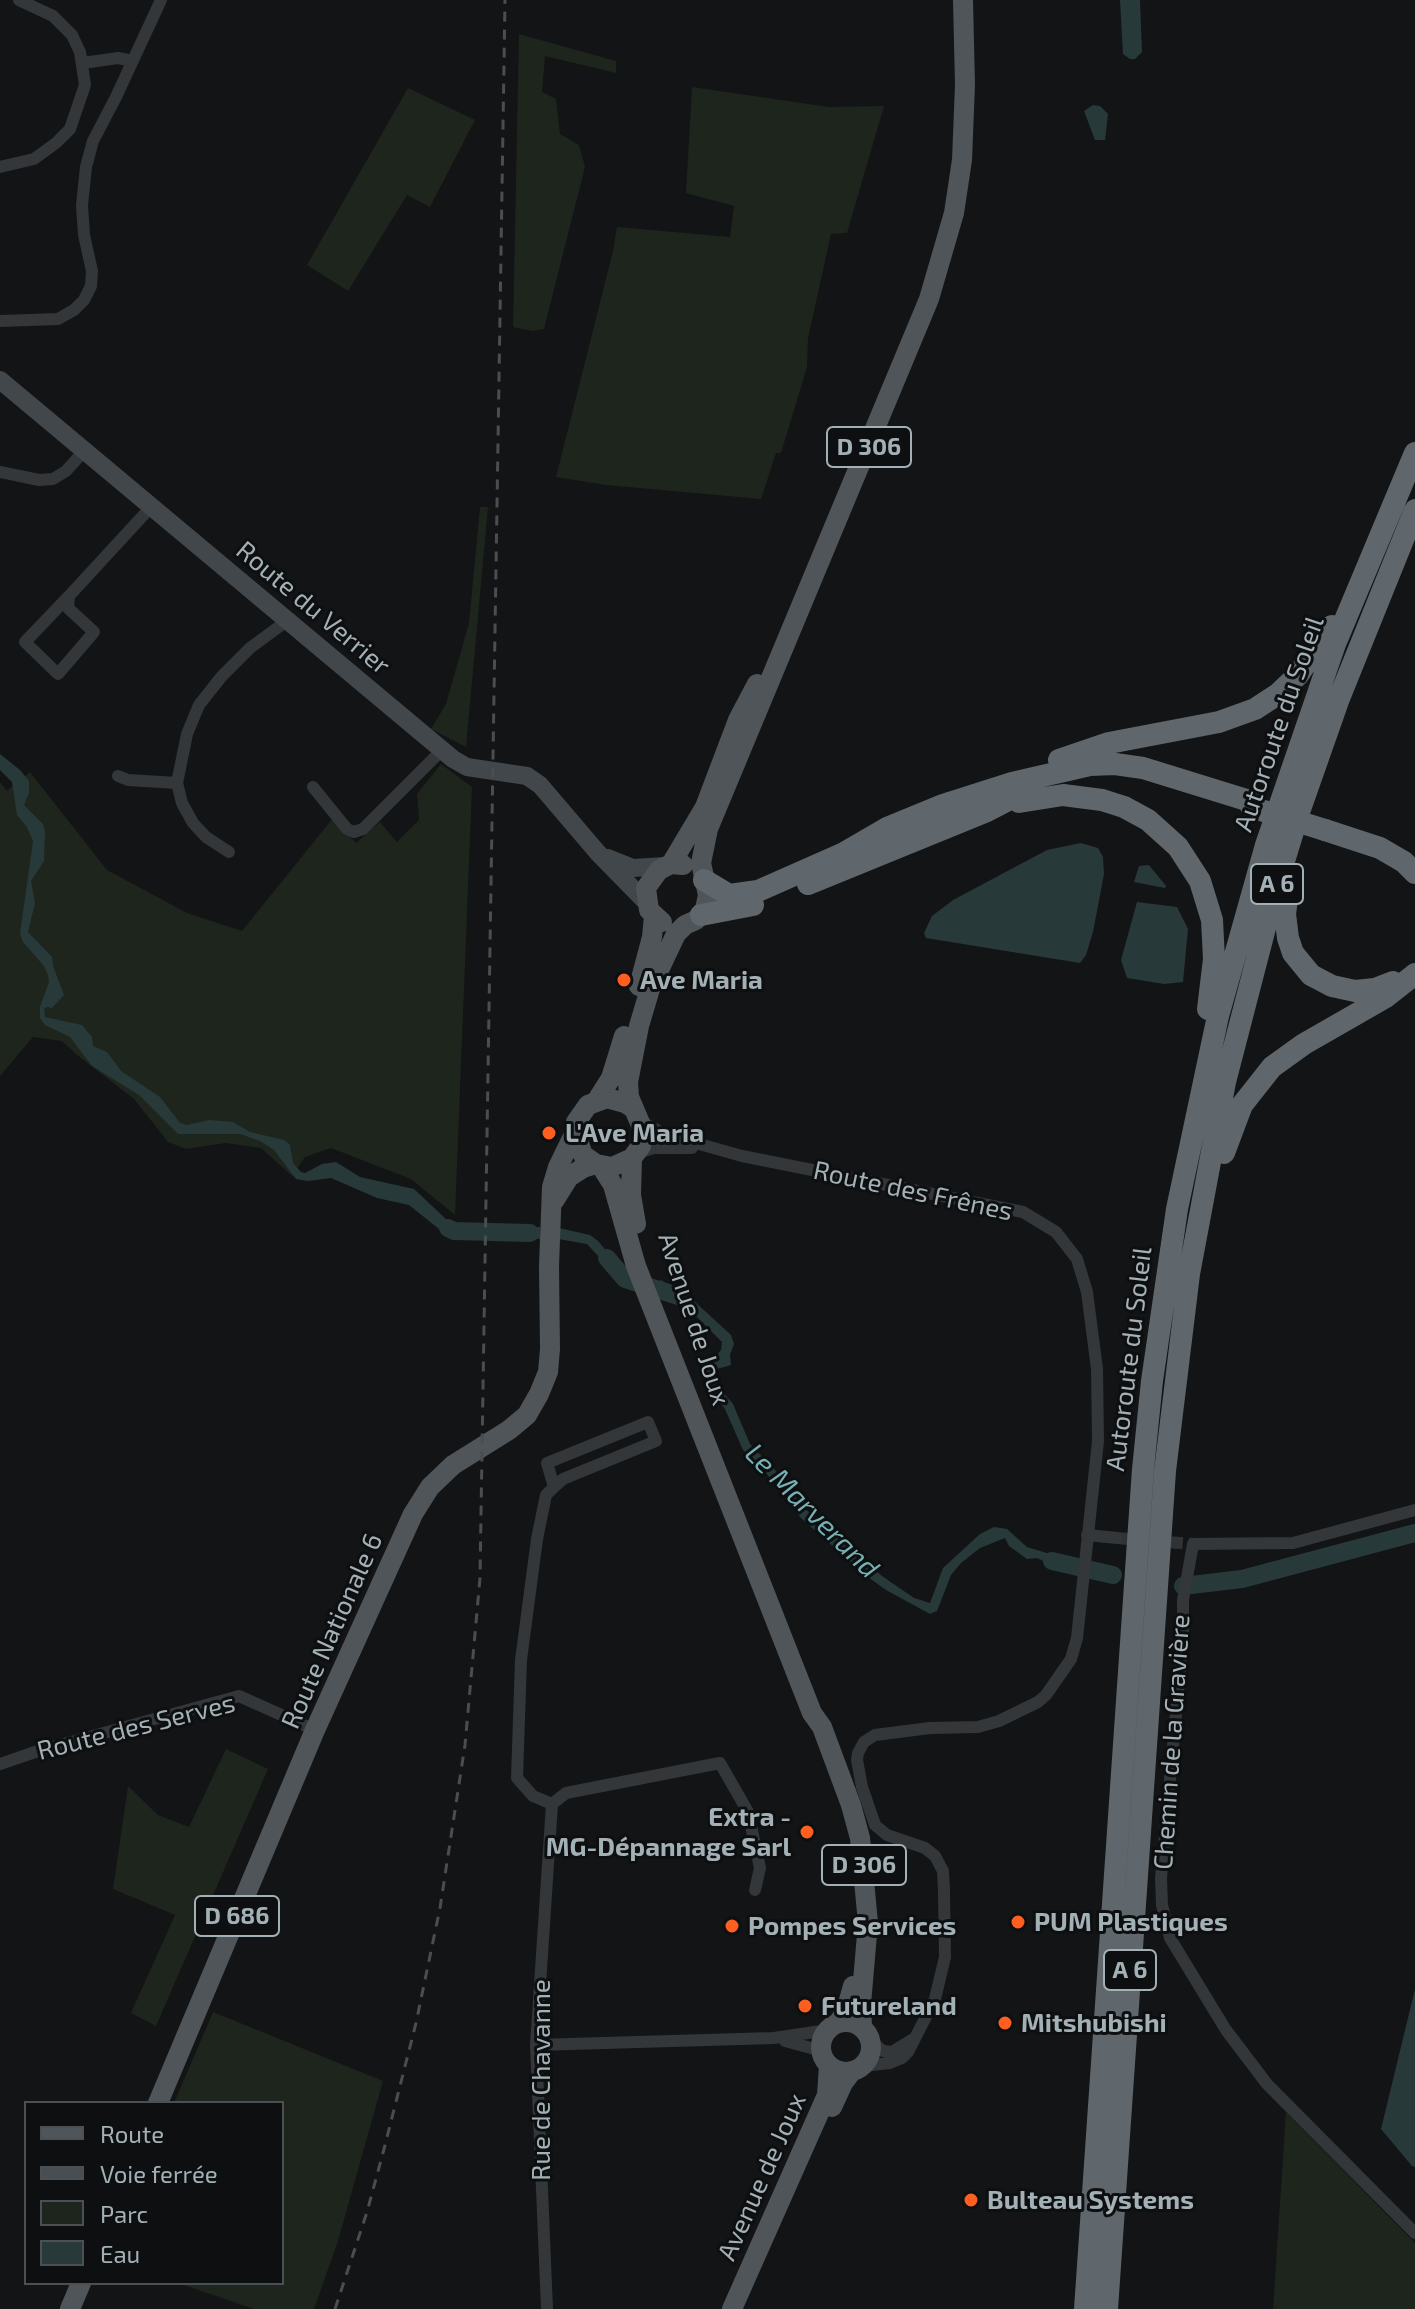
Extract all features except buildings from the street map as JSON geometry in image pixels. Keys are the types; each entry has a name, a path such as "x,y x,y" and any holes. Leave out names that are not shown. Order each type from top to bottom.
{"highway":[{"name":"Autoroute du Soleil","path":"1085,2309 1143,1469 1165,1284 1196,1114 1225,989 1266,845 1314,702 1357,589 1415,453"},
{"name":"Autoroute du Soleil","path":"1107,2309 1164,1486 1189,1274 1225,1082 1255,959 1299,812 1359,645 1415,510"},
{"path":"1012,783 1056,761 1109,743 1219,722 1255,709 1278,694 1298,675 1357,589"},
{"path":"703,879 729,895 758,891 844,853 887,828 943,805 1077,767 1115,764 1160,773 1396,849 1415,863"},
{"path":"693,920 757,905 987,811 1031,788 1078,773 1105,770 1145,775 1252,804"},
{"path":"987,811 1045,797 1080,796 1102,800 1148,820 1186,857 1210,906 1214,946 1196,1114"},
{"path":"1299,812 1285,914 1290,945 1298,961 1311,975 1325,983 1355,991 1385,986 1415,964"},
{"path":"1326,828 1380,848 1404,862 1415,873"},
{"path":"1189,1274 1233,1123 1251,1091 1282,1059 1386,997 1415,974"}],"main road":[{"name":"D 306","path":"703,879 702,848 708,829 919,316 946,188 962,0"},
{"name":"D 306","path":"668,865 705,807 738,720 768,662 919,316"},
{"name":"Route du Verrier","path":"0,380 442,750 467,767 527,776 540,785 650,909"},
{"name":"Route du Verrier","path":"598,853 633,868 668,865"},
{"path":"668,865 692,868 703,879 707,902 693,920 676,934 660,963 642,1014 628,1082 643,1138 634,1156 612,1167 598,1165 588,1160 578,1148 575,1132 581,1113 597,1100 611,1078 621,1047 652,937 649,881 668,865"},
{"path":"650,909 668,925 693,920"},
{"path":"597,1100 616,1099 638,1115"},
{"name":"Route Nationale 6","path":"159,2101 315,1730 390,1564 430,1487 453,1465 527,1415 539,1394 548,1372 550,1349 554,1177 575,1132"},
{"name":"Avenue de Joux","path":"634,1156 633,1214 642,1270"},
{"name":"Route Nationale 6","path":"551,1215 555,1197 569,1177 587,1166 598,1165"},
{"name":"Avenue de Joux","path":"598,1165 613,1185 654,1303 691,1387 707,1448 812,1713 822,1727 860,1838 868,1923 861,2004 866,2034"},
{"name":"Avenue de Joux","path":"812,1713 812,1728 840,1807 856,1872 853,1984 846,2011 833,2027"},
{"path":"850,2022 866,2034 870,2056 857,2069 844,2072 825,2058 824,2036 833,2027 850,2022"},
{"name":"Avenue de Joux","path":"732,2309 827,2095 825,2058"},
{"name":"Avenue de Joux","path":"744,2309 838,2093 857,2069"},
{"path":"70,2309 80,2285"}],"street":[{"path":"0,167 34,159 56,143 70,129 85,85 83,63 72,35 53,16 19,0"},
{"path":"0,321 58,319 84,300 91,286 92,271 84,235 82,205 86,167 93,141 161,0"},
{"path":"83,63 118,58 133,61"},
{"path":"70,129 93,141"},
{"path":"0,472 39,480 53,479 66,471 84,451"},
{"path":"69,596 68,608 94,632 58,674 25,642 151,507"},
{"path":"229,852 206,837 193,823 182,803 177,783 187,734 199,705 222,676 250,648 288,620"},
{"path":"313,787 347,829 354,832 363,829 442,750"},
{"path":"118,776 128,780 177,783"},
{"name":"Route des Frênes","path":"638,1115 667,1135 708,1148 1023,1212 1056,1232 1077,1259 1087,1292 1097,1369 1098,1441 1077,1638 1071,1659 1053,1687 1038,1702 990,1725 875,1735 864,1742 858,1753 862,1787 875,1825 887,1835 931,1851 940,1862 943,1871 944,1971 935,1999 902,2058 857,2069"},
{"name":"Route des Frênes","path":"634,1156 654,1148 708,1148"},
{"path":"554,1487 547,1463 648,1422 656,1441 563,1479 546,1495 521,1660 517,1778 533,1796 552,1804 566,1793 720,1763 748,1812 760,1868 755,1890"},
{"name":"Chemin de la Gravière","path":"1415,1510 1293,1543 1193,1544 1183,1600 1183,1637 1161,1878 1162,1905 1170,1938 1226,2030 1267,2084 1415,2233"},
{"path":"1087,1535 1117,1538"},
{"name":"Route des Serves","path":"0,1764 239,1696 315,1730"},
{"name":"Rue de Chavanne","path":"547,2309 536,2045 552,1804"},
{"path":"536,2045 774,2038 833,2027"},
{"path":"866,2034 883,2051 892,2052 915,2037"},
{"path":"774,2038 825,2058"}],"green space":[{"path":"519,34 616,61 616,73 545,56 542,92 556,99 560,134 579,145 585,167 544,329 533,331 513,327"},
{"path":"692,87 829,107 884,106 847,233 831,234 808,338 807,367 781,453 776,453 761,499 606,485 556,477 617,227 730,237 734,206 686,193"},
{"path":"408,88 475,120 430,207 407,195 348,291 307,265"},
{"path":"480,507 488,507 466,747 431,729 446,704 469,623"},
{"path":"441,764 472,787 455,1215 411,1179 331,1148 305,1157 292,1176 261,1148 226,1143 186,1149 168,1142 134,1099 62,1041 33,1037 0,1076 0,782 7,791 30,772 107,870 187,913 242,931 333,818 356,843 380,822 397,842 419,820 417,794"},
{"path":"226,1749 268,1769 156,2026 131,2013 175,1915 113,1889 128,1786 158,1815 189,1827"},
{"path":"213,2012 383,2081 338,2241 314,2309 254,2309 184,2285 284,2285 284,2101 175,2101"},
{"path":"1286,2112 1415,2243 1415,2309 1273,2309"}],"water":[{"path":"1120,0 1140,0 1142,52 1135,59 1123,54"},
{"path":"1093,105 1100,106 1108,114 1105,140 1095,140 1084,111"},
{"path":"0,754 29,781 29,793 24,805 43,824 45,831 44,861 31,881 35,903 28,932 52,957 64,995 52,1008 44,1009 45,1017 82,1025 92,1037 93,1046 107,1052 121,1071 160,1097 180,1123 187,1125 209,1120 233,1122 250,1132 284,1140 290,1145 293,1163 301,1172 336,1162 360,1177 414,1189 447,1220 459,1227 472,1227 472,1238 444,1233 409,1205 377,1198 331,1178 296,1179 274,1150 260,1141 240,1134 178,1134 139,1095 92,1066 70,1037 45,1025 40,1018 40,1007 49,982 48,975 20,934 33,841 17,815 12,782 0,770"},
{"path":"1081,843 1098,848 1103,857 1104,874 1093,932 1086,955 1080,963 926,938 924,933 932,916 953,900 1047,850"},
{"path":"1149,865 1165,888 1134,882 1139,866"},
{"path":"1137,902 1177,907 1188,929 1183,982 1164,984 1127,978 1121,960"},
{"path":"507,1227 540,1227 540,1239 506,1237"},
{"path":"559,1228 590,1235 598,1241 622,1269 621,1276 613,1272 587,1244 558,1239"},
{"path":"661,1280 694,1301 731,1335 734,1344 730,1355 731,1365 717,1369 714,1376 733,1404 750,1444 803,1507 882,1576 914,1598 930,1603 943,1568 980,1534 994,1527 1007,1529 1027,1547 1070,1560 1076,1567 1063,1570 1037,1558 1027,1559 1009,1546 1005,1538 980,1548 961,1563 951,1575 937,1611 930,1614 886,1590 801,1518 766,1473 743,1450 725,1409 706,1384 707,1368 721,1350 722,1342 679,1299 664,1299"},
{"path":"1415,1989 1415,2167 1381,2129"}],"waterway":[{"name":"Le Marverand","path":"448,1228 454,1231 530,1233"},
{"name":"Le Marverand","path":"607,1258 625,1279 681,1297"},
{"name":"Le Marverand","path":"1183,1586 1242,1579 1415,1533"},
{"name":"Le Marverand","path":"1052,1561 1113,1575"}],"tunnel":[{"path":"1117,1538 1193,1544"}],"railway":[{"path":"335,2309 384,2149 416,2023 440,1908 465,1745 480,1578 505,0"}],"place":[{"name":"Ave Maria","path":"624,980"},
{"name":"L'Ave Maria","path":"549,1133"},
{"name":"Extra - MG-Dépannage Sarl","path":"807,1832"},
{"name":"PUM Plastiques","path":"1018,1922"},
{"name":"Pompes Services","path":"732,1926"},
{"name":"Futureland","path":"805,2006"},
{"name":"Mitshubishi","path":"1005,2023"},
{"name":"Bulteau Systems","path":"971,2200"}]}
